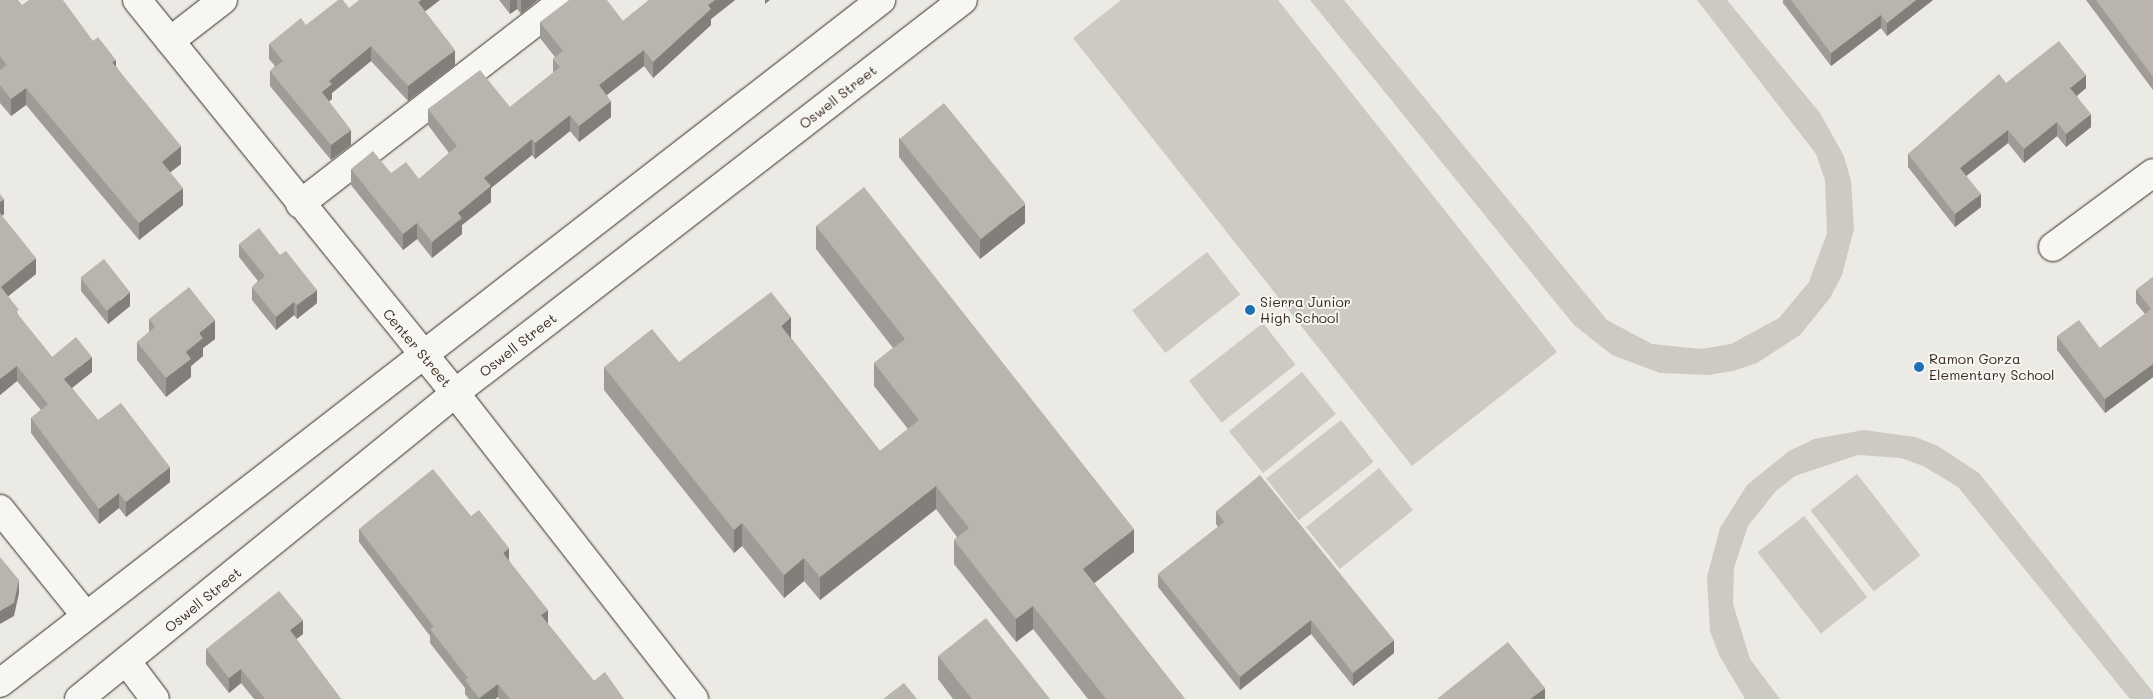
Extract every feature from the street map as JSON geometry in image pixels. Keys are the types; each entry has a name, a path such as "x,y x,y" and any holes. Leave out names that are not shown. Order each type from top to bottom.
{"main road":[{"name":"Center Street","path":"136,0 422,356 455,393 694,699"},
{"path":"170,42 223,0"},
{"path":"300,204 564,0"},
{"path":"0,683 881,0"},
{"name":"Oswell Street","path":"79,699 127,662 455,393 963,0"},
{"path":"2053,247 2153,173"},
{"path":"0,509 86,616"},
{"path":"127,662 155,699"}],"shaded area":[{"path":"1121,0 1278,0 1557,352 1412,466 1073,38"},
{"path":"1310,0 1344,0 1607,320 1652,344 1701,349 1731,344 1779,318 1809,282 1827,233 1825,180 1816,154 1697,0 1727,0 1820,113 1844,156 1851,181 1854,229 1842,275 1830,298 1800,335 1757,363 1733,371 1708,375 1660,373 1612,355 1574,325"},
{"path":"1207,252 1240,295 1165,353 1132,310"},
{"path":"1263,323 1296,365 1222,423 1189,381"},
{"path":"1302,372 1336,414 1263,473 1229,431"},
{"path":"1341,420 1374,462 1299,520 1266,478"},
{"path":"1864,430 1915,437 1938,446 1979,473 2153,692 2153,699 2130,699 1958,487 1923,466 1901,458 1858,455 1795,476 1776,491 1748,526 1734,568 1733,604 1750,659 1780,699 1745,699 1719,655 1710,631 1707,577 1720,528 1747,485 1789,451 1814,439"},
{"path":"1379,468 1413,510 1340,569 1306,527"},
{"path":"1857,474 1920,555 1874,591 1811,510"},
{"path":"1804,516 1867,597 1821,633 1758,552"}],"building":[{"path":"0,0 18,0 22,5 29,0 63,0 93,41 98,37 116,60 112,62 181,146 162,162 183,188 139,223 26,88 11,99 0,85 0,70 7,65 0,56"},
{"path":"338,0 343,0 349,8 359,0 421,0 418,2 455,50 408,86 371,46 329,81 332,84 322,92 351,130 331,145 270,71 283,61 269,44 301,18 306,25"},
{"path":"569,0 607,0 623,21 649,0 715,0 708,5 711,9 653,62 644,50 599,85 611,101 579,126 570,115 535,143 532,139 484,178 491,186 458,213 462,218 432,242 417,223 403,234 351,169 373,151 391,173 406,162 419,179 457,146 428,109 480,70 510,107 560,67 553,59 563,51 540,22"},
{"path":"1791,0 1916,0 1887,23 1881,15 1831,53"},
{"path":"2096,0 2153,0 2153,77"},
{"path":"2059,41 2086,75 2070,88 2091,114 2066,134 2057,122 2024,149 2008,130 1960,168 1981,194 1955,214 1908,154 1999,74 2006,83"},
{"path":"944,103 1025,203 981,239 900,139"},
{"path":"864,187 1134,529 1083,569 1185,699 1106,699 1033,606 1016,619 954,540 969,528 936,486 820,577 804,558 784,575 742,523 734,530 604,367 652,329 679,362 771,292 791,317 781,326 880,451 919,420 874,363 905,339 816,226"},
{"path":"0,194 4,199 0,202"},
{"path":"0,213 36,258 1,287 19,310 16,312 52,357 76,337 92,357 64,379 98,420 121,403 170,467 126,502 119,493 99,509 31,418 48,404 17,366 0,379"},
{"path":"259,228 280,255 286,251 317,290 297,305 294,302 276,317 252,287 265,276 239,244"},
{"path":"104,259 130,292 106,311 80,277"},
{"path":"2153,277 2153,364 2105,399 2057,336 2079,320 2100,348 2151,309 2136,290"},
{"path":"189,287 215,320 199,333 203,338 186,352 191,359 166,378 137,342 155,327 149,319"},
{"path":"433,469 471,516 479,510 509,548 503,553 548,610 541,615 594,681 605,672 624,699 510,699 498,684 479,698 465,680 468,678 430,629 434,627 359,529"},
{"path":"1260,475 1394,640 1353,673 1311,620 1240,677 1158,574 1224,522 1216,511"},
{"path":"0,557 19,580 14,603 0,611"},
{"path":"279,591 303,620 290,630 341,699 265,699 241,669 229,678 206,649"},
{"path":"986,618 1050,699 972,699 938,656"},
{"path":"1508,642 1545,688 1530,699 1437,699"},
{"path":"904,683 917,699 883,699"}],"place":[{"name":"Sierra Junior High School","path":"1250,310"},
{"name":"Ramon Gorza Elementary School","path":"1919,367"}]}
